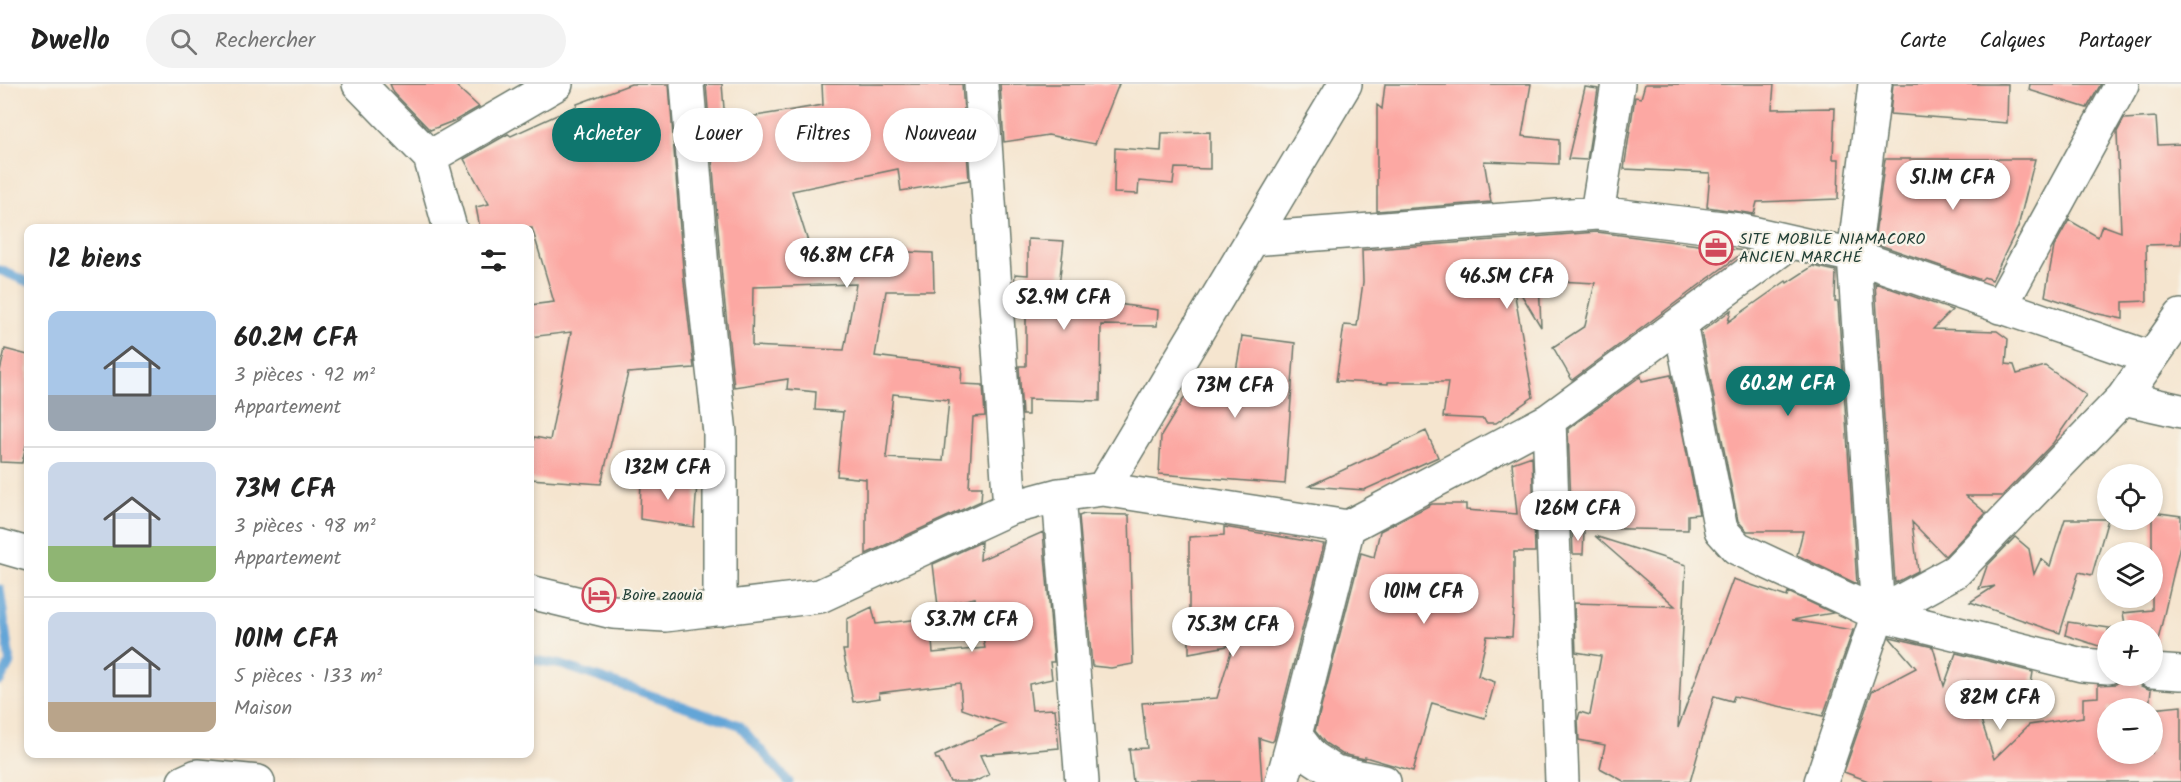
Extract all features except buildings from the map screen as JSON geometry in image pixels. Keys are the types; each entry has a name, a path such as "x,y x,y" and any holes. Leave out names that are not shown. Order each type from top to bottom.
{"street":[{"path":"359,84 430,157 449,224"},
{"path":"430,157 556,84"},
{"path":"687,84 703,280 720,433 720,609"},
{"path":"981,84 1010,508"},
{"path":"1103,489 1345,84"},
{"path":"1597,213 1618,84"},
{"path":"1821,782 1878,614 1854,256 1875,84"},
{"path":"2000,307 2122,84"},
{"path":"1252,239 1597,213 1739,230 1854,256 2151,358"},
{"path":"534,593 613,612 665,615 820,596 1010,508 1059,495 1103,489 1348,527 1549,420 1791,242"},
{"path":"1878,614 1956,571 2123,398 2181,316"},
{"path":"1680,324 1721,530 1737,548 1878,614 2082,665 2097,666"},
{"path":"2123,398 2181,411"},
{"path":"1549,420 1562,782"},
{"path":"1059,495 1082,782"},
{"path":"1282,782 1348,527"},
{"path":"0,546 24,553"},
{"path":"2163,672 2181,674"},
{"path":"1295,735 1312,758 1335,772 1384,782"},
{"path":"201,771 258,782"}],"waterway":[{"path":"0,270 24,280"},
{"path":"0,589 10,663 0,681"},
{"path":"534,660 562,665 739,725 789,782"}],"place":[{"name":"SITE MOBILE NIAMACORO ANCIEN MARCHÉ","path":"1716,248"},
{"name":"Boire zaouia","path":"599,595"}]}
